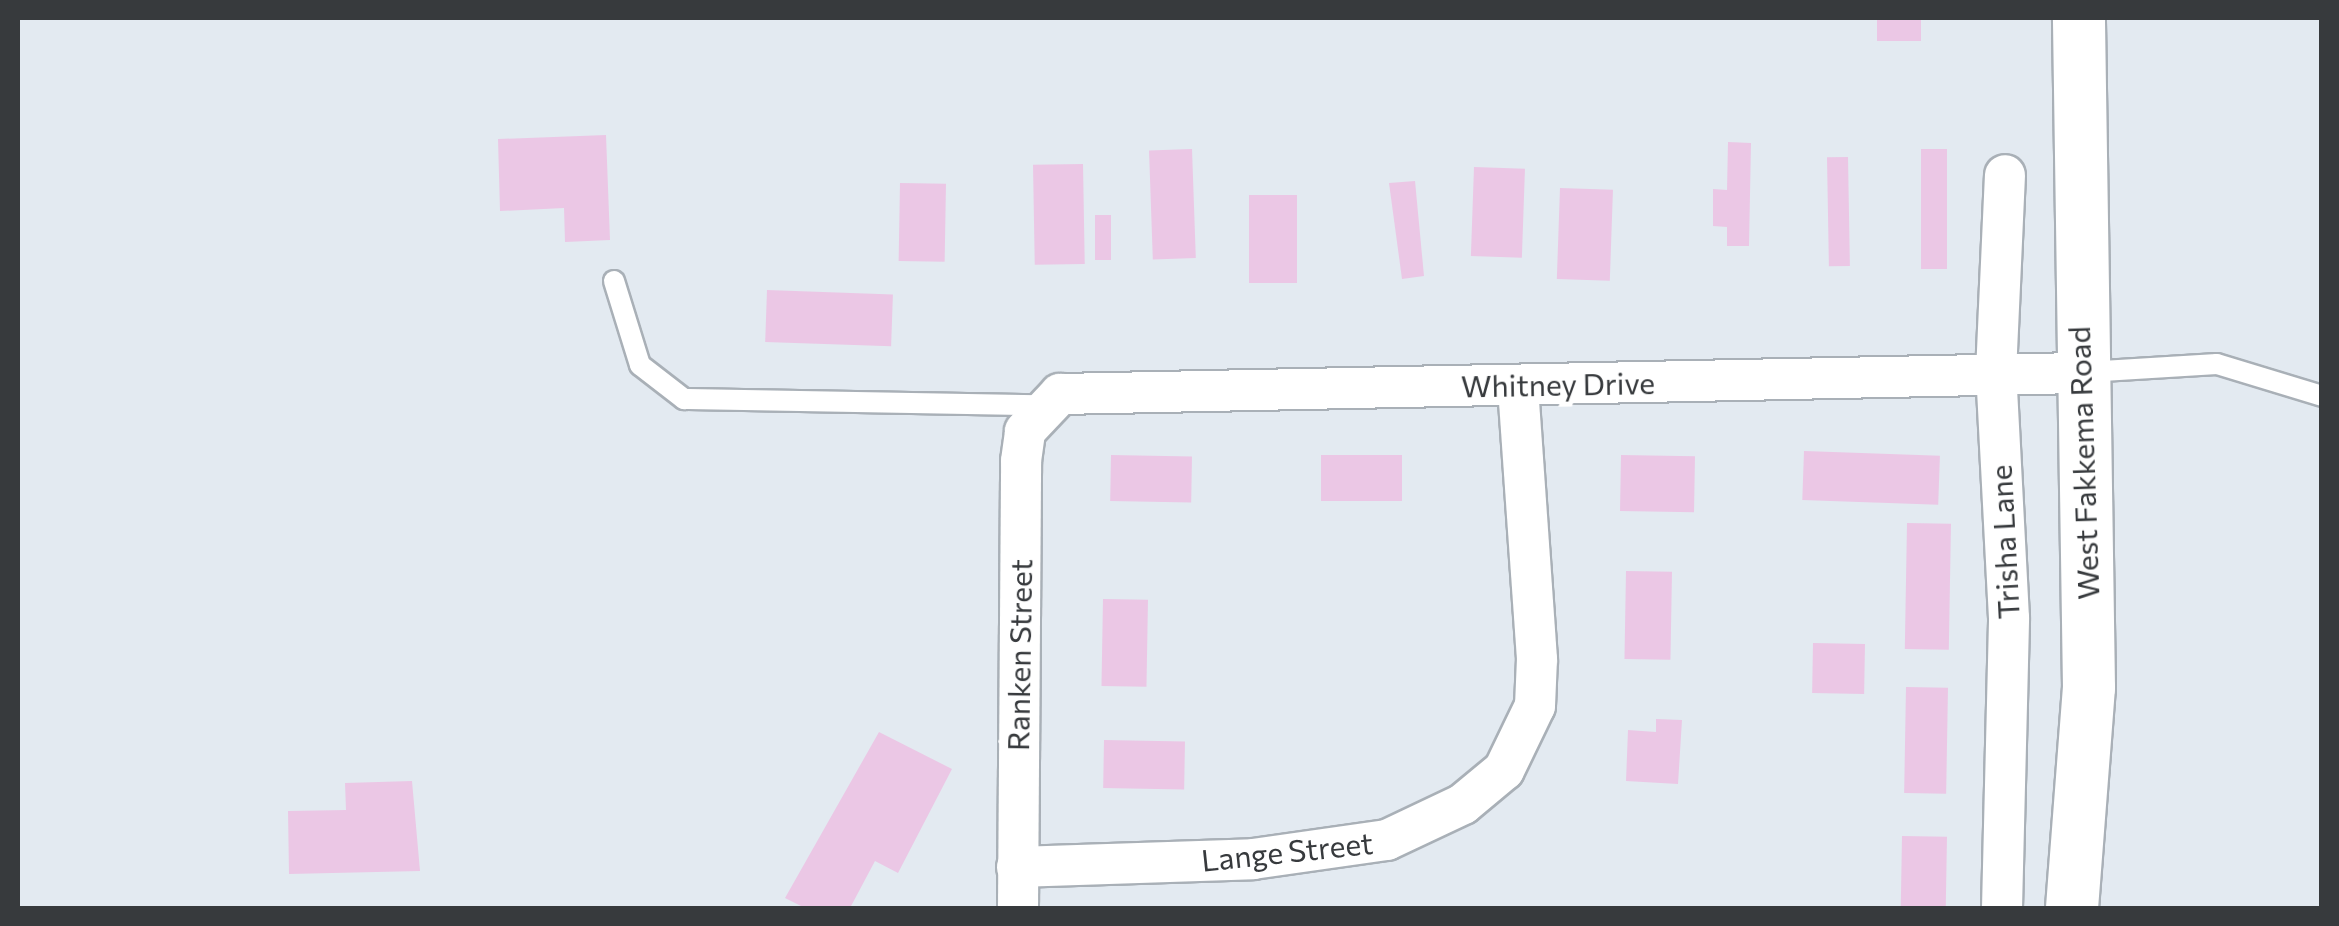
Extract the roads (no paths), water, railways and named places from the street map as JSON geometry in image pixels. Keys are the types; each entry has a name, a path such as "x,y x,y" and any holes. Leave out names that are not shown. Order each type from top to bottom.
{"street":[{"name":"West Fakkema Road","path":"2072,908 2089,688 2079,373 2079,18"},
{"name":"Trisha Lane","path":"2002,908 2009,618 1996,373 2004,175"},
{"name":"Whitney Drive","path":"1041,406 1089,388 1518,386 2079,373"},
{"name":"Lange Street","path":"1017,868 1253,859 1387,840 1463,804 1504,770 1525,740 1536,675 1518,386"},
{"name":"Ranken Street","path":"1018,908 1021,460 1041,406"}],"lane":[{"path":"614,281 628,347 661,387 684,399 1041,406"},
{"path":"2079,373 2217,364 2322,396"}]}
